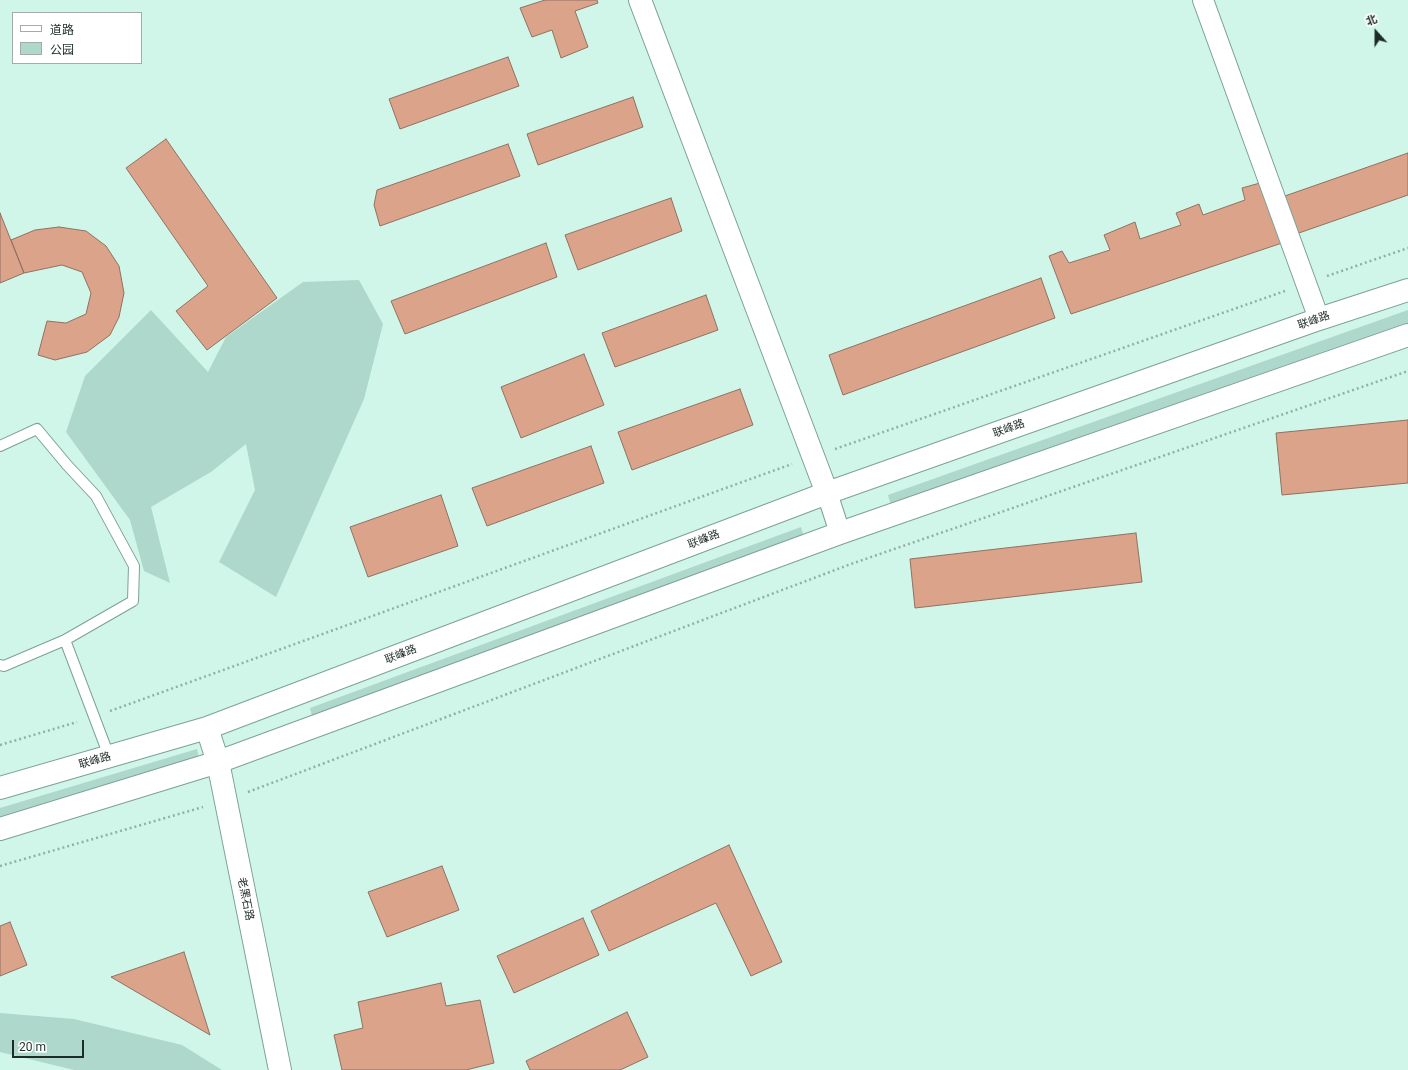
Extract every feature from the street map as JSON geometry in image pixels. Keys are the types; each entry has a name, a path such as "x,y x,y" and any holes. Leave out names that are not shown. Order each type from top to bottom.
{"main road":[{"path":"640,0 827,494"},
{"name":"联峰路","path":"0,788 207,728 827,494 1319,319 1408,290"},
{"path":"0,829 218,762 840,533 1408,335"},
{"name":"老黑石路","path":"207,728 218,762 280,1070"}],"street":[{"path":"1203,0 1319,319"},
{"path":"827,494 840,533"}],"lane":[{"path":"0,446 37,428 67,465 96,496 134,566 133,600 65,640 4,666 0,665"},
{"path":"65,640 109,756"}],"path":[{"path":"0,745 94,717 813,457 1408,248"},
{"path":"0,866 226,801 851,564 1408,372"}],"green space":[{"path":"359,280 383,324 364,399 276,597 219,562 255,490 246,444 211,472 151,507 170,583 144,571 130,520 66,432 85,376 151,310 208,372 226,337 303,282"},
{"path":"1408,310 1408,323 891,506 888,495"},
{"path":"801,527 804,537 313,720 310,708"},
{"path":"197,749 199,759 0,820 0,808"},
{"path":"0,1013 74,1019 182,1045 222,1070 74,1070 0,1052"}],"building":[{"path":"545,0 597,0 598,3 575,11 588,47 561,58 552,30 532,37 520,8"},
{"path":"508,57 519,86 400,129 389,99"},
{"path":"633,97 643,127 538,165 527,134"},
{"path":"166,139 277,298 207,350 176,311 208,286 126,168"},
{"path":"508,144 520,176 380,226 374,205 377,190"},
{"path":"1408,153 1408,195 1296,234 1282,197"},
{"path":"1260,183 1285,242 1071,314 1049,256 1062,251 1069,263 1110,250 1104,235 1135,222 1140,239 1181,225 1176,213 1199,204 1203,215 1245,200 1242,188"},
{"path":"671,198 682,231 578,270 565,235"},
{"path":"0,213 24,273 0,283"},
{"path":"59,227 86,231 106,246 119,266 124,293 119,317 110,335 87,352 55,360 38,355 47,321 66,323 86,314 91,293 82,272 62,265 24,273 11,240 35,230"},
{"path":"546,243 557,277 405,334 391,301"},
{"path":"1041,278 1055,318 843,395 829,355"},
{"path":"706,295 718,330 615,367 602,333"},
{"path":"584,354 604,405 521,438 501,387"},
{"path":"740,389 753,425 632,470 618,432"},
{"path":"1408,420 1408,483 1282,495 1276,433"},
{"path":"591,446 604,483 487,526 472,488"},
{"path":"441,495 458,546 368,577 350,527"},
{"path":"1136,533 1142,582 915,608 910,559"},
{"path":"729,845 782,962 751,976 716,903 609,951 591,911"},
{"path":"442,866 459,910 387,937 368,892"},
{"path":"583,918 599,955 514,993 497,956"},
{"path":"10,922 27,965 0,976 0,926"},
{"path":"184,952 210,1035 111,977"},
{"path":"441,983 446,1006 480,1000 494,1063 466,1070 342,1070 334,1035 363,1028 358,1002"},
{"path":"627,1012 648,1057 620,1070 530,1070 526,1061"}]}
